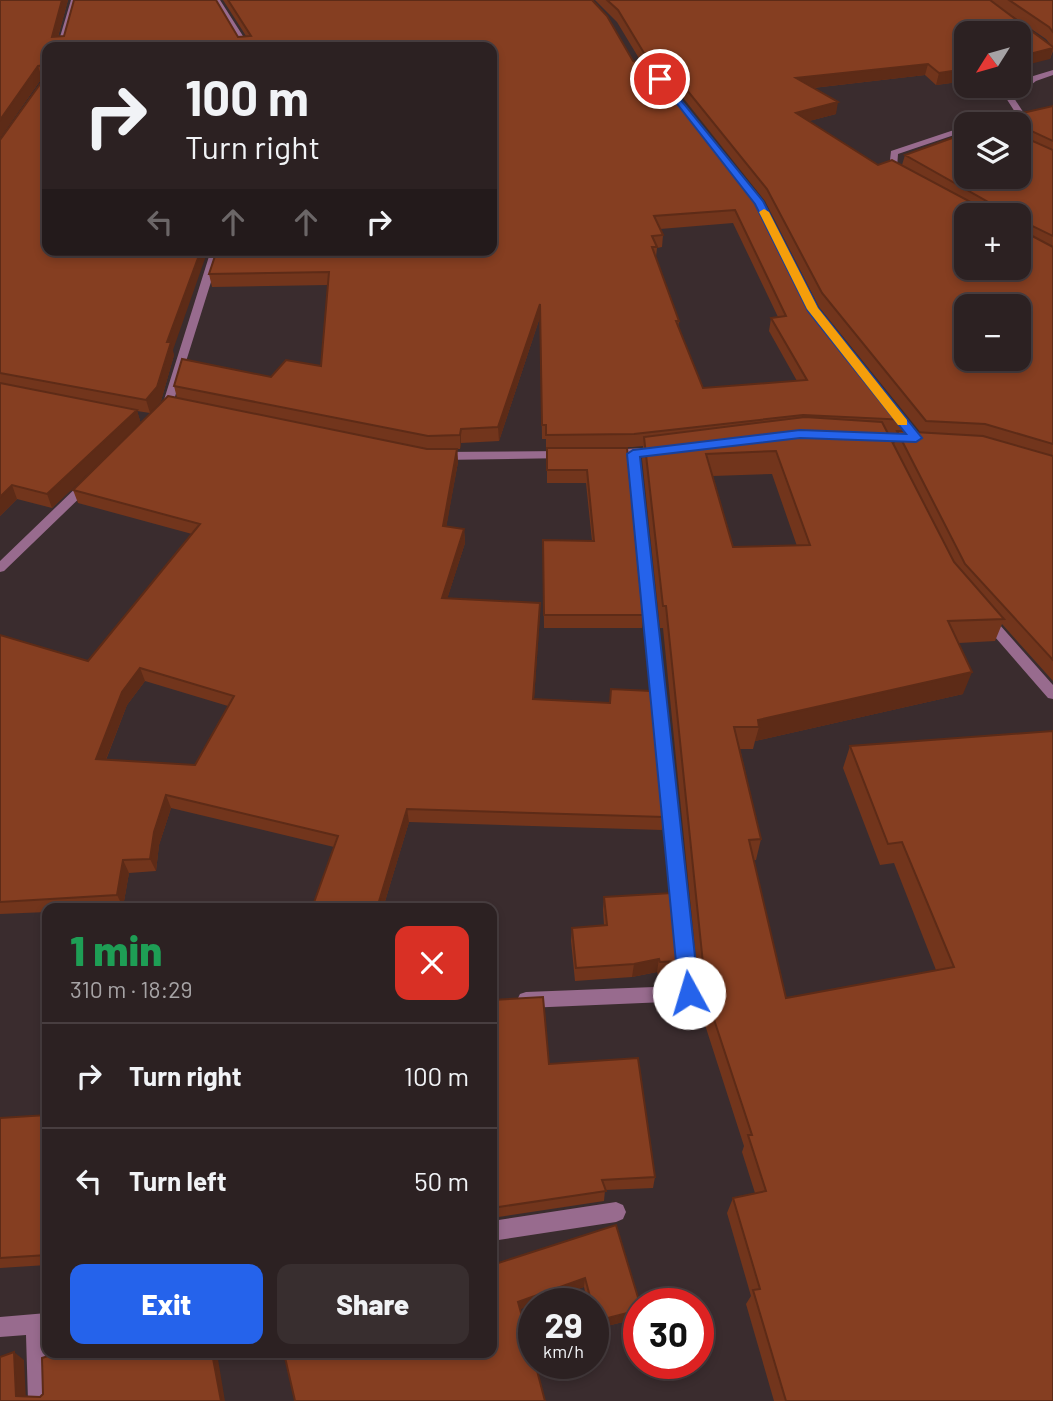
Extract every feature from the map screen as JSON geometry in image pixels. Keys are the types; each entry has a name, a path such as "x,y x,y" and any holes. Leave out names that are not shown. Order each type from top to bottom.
{"street":[{"path":"62,42 74,0"},
{"path":"217,0 243,42"},
{"path":"1019,112 1010,97 1033,79 1053,72"},
{"path":"905,175 893,169 894,153 954,132"},
{"path":"182,406 165,407 214,256"},
{"path":"592,454 633,454 672,449"},
{"path":"506,1000 689,993 633,454"},
{"path":"429,456 579,455"},
{"path":"0,568 96,475"},
{"path":"980,612 1053,694"},
{"path":"497,1230 616,1212"},
{"path":"0,1327 42,1325 39,1401"}],"building":[{"path":"0,0 62,0 52,37 64,36 74,0 216,0 238,37 251,36 228,0 592,0 607,16 633,61 656,71 755,193 809,299 907,420 803,415 634,434 546,435 546,425 542,425 540,304 498,427 461,429 460,435 428,436 174,386 182,359 271,377 286,360 321,366 329,272 209,274 215,256 497,256 497,42 42,42 42,66 38,66 0,120","holes":["735,210 786,316 771,318 807,380 703,388 676,321 679,321 652,247 657,247 652,236 663,235 654,216"]},
{"path":"607,0 990,0 1018,21 954,21 954,71 939,73 928,64 796,78 838,102 796,113 878,165 892,160 972,203 954,203 954,280 1031,280 1031,235 1053,247 1053,444 985,424 926,421 822,293 767,189 666,64 644,53 618,10"},
{"path":"1009,0 1053,0 1053,32 1049,27"},
{"path":"1031,31 1053,47 1031,54"},
{"path":"42,82 42,256 199,256 167,342 171,342 157,387 146,400 0,373 0,140"},
{"path":"1053,106 1053,141 1031,131 1031,112 1027,112"},
{"path":"954,137 954,183 905,155"},
{"path":"1031,140 1053,150 1053,236 1031,225 1031,203 984,203 988,202 965,189 1031,189"},
{"path":"0,383 137,410 47,494 12,485 0,497"},
{"path":"168,396 427,449 457,449 443,526 464,529 442,598 540,603 533,699 610,703 611,689 651,691 664,817 407,809 379,903 314,903 338,836 166,795 154,832 150,859 123,860 117,895 0,902 0,635 88,661 200,524 73,490","holes":["140,668 234,696 195,765 96,759 122,692"]},
{"path":"805,417 882,422 954,562 1004,619 948,621 972,672 758,720 759,727 734,727 761,839 749,840 786,998 954,967 902,842 888,844 850,746 1053,731 1053,1401 786,1401 753,1290 760,1289 733,1198 766,1191 748,1135 752,1135 701,980 704,973 666,606 663,606 644,437","holes":["776,451 810,545 733,547 706,454"]},
{"path":"897,431 983,436 1053,456 1053,660 965,564"},
{"path":"547,448 627,448 643,615 544,615 543,540 594,541 587,470 547,470"},
{"path":"672,893 679,961 660,962 659,959 634,964 576,968 572,928 607,925 604,897"},
{"path":"543,997 549,1064 638,1058 655,1177 602,1180 606,1191 497,1207 497,1000"},
{"path":"42,1115 42,1255 0,1258 0,1118"},
{"path":"616,1225 635,1288 623,1288 623,1314 609,1318 609,1288 588,1288 585,1278 557,1288 518,1288 518,1379 539,1379 545,1401 295,1401 285,1358 497,1358 497,1263"},
{"path":"14,1352 16,1396 40,1397 43,1394 42,1358 213,1358 221,1401 0,1401 0,1357"}],"slow traffic":[{"path":"764,212 812,309 903,423"}],"route":[{"path":"660,79 759,203 812,309 916,438 800,434 633,454 689,993"}]}
